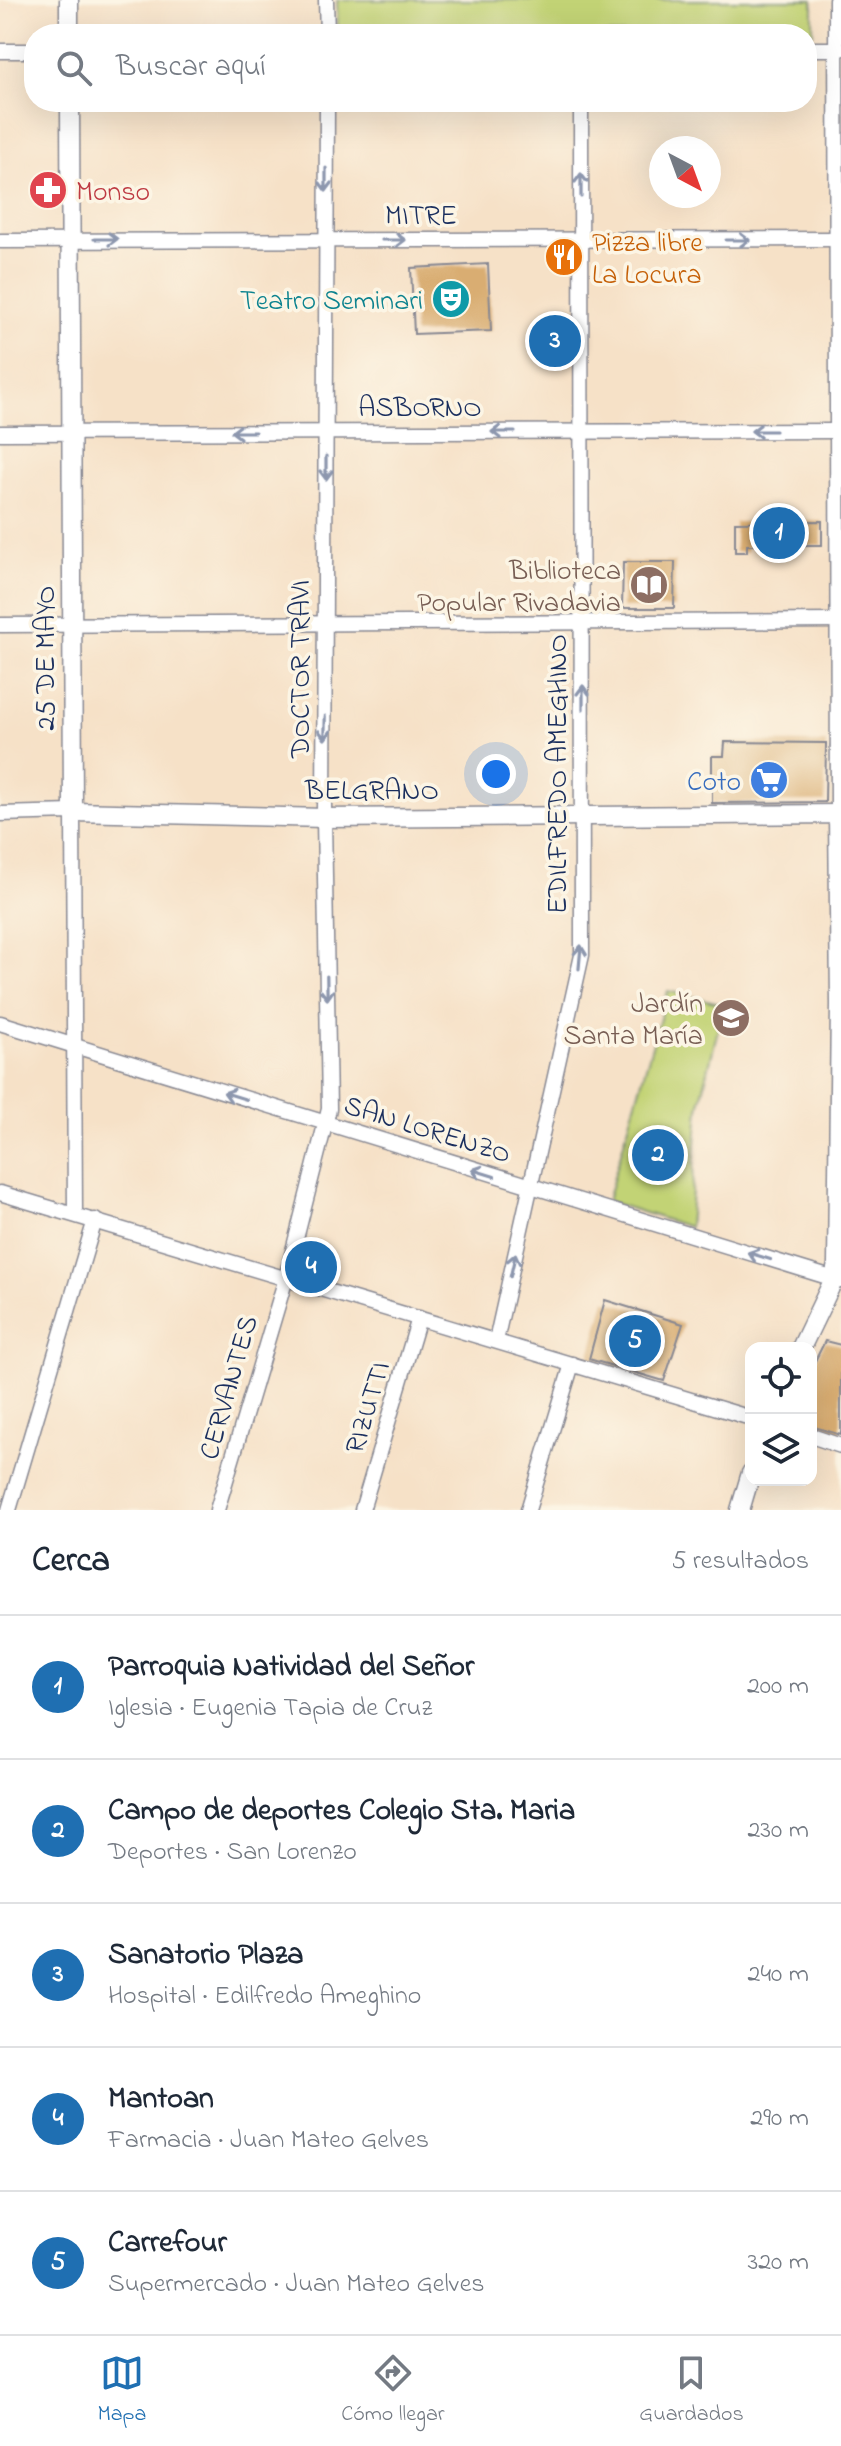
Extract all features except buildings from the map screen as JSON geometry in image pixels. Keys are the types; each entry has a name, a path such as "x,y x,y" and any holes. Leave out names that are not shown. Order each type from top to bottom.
{"main road":[{"path":"69,0 69,24"},
{"name":"25 DE MAYO","path":"70,112 73,812"},
{"name":"BELGRANO","path":"73,812 324,818 840,814"},
{"path":"804,1342 837,1280 840,814"},
{"path":"740,1510 747,1486"}],"street":[{"path":"326,0 327,24"},
{"path":"836,0 840,814"},
{"path":"817,49 838,49"},
{"path":"0,51 24,51"},
{"name":"DOCTOR TRAVI","path":"286,1278 329,1109 324,818 327,112"},
{"name":"EDILFREDO AMEGHINO","path":"496,1341 580,965 583,623 581,112"},
{"name":"MITRE","path":"0,241 839,239"},
{"name":"ASBORNO","path":"0,433 840,431"},
{"path":"0,625 840,621"},
{"name":"BELGRANO","path":"0,814 73,812"},
{"name":"25 DE MAYO","path":"73,812 75,1215"},
{"name":"SAN LORENZO","path":"0,1023 837,1280"},
{"path":"0,1193 745,1416"},
{"path":"9,1510 95,1220"},
{"name":"CERVANTES","path":"217,1510 286,1278"},
{"name":"RIZUTTI","path":"362,1510 419,1318"},
{"path":"528,1510 572,1364"},
{"path":"817,1438 841,1446"}],"green space":[{"path":"337,0 813,0 813,24 338,24"},
{"path":"668,991 724,1004 699,1108 689,1227 607,1201"}],"place":[{"name":"Monso","path":"48,190"},
{"name":"Pizza libre La Locura","path":"564,257"},
{"name":"Teatro Seminari","path":"451,299"},
{"name":"Sanatorio Plaza","path":"555,341"},
{"name":"Parroquia Natividad del Señor","path":"779,533"},
{"name":"Biblioteca Popular Rivadavia","path":"649,585"},
{"name":"Coto","path":"769,780"},
{"name":"Jardín Santa María","path":"731,1018"},
{"name":"Campo de deportes Colegio Sta. Maria","path":"658,1155"},
{"name":"Mantoan","path":"311,1267"},
{"name":"Carrefour","path":"635,1341"}]}
